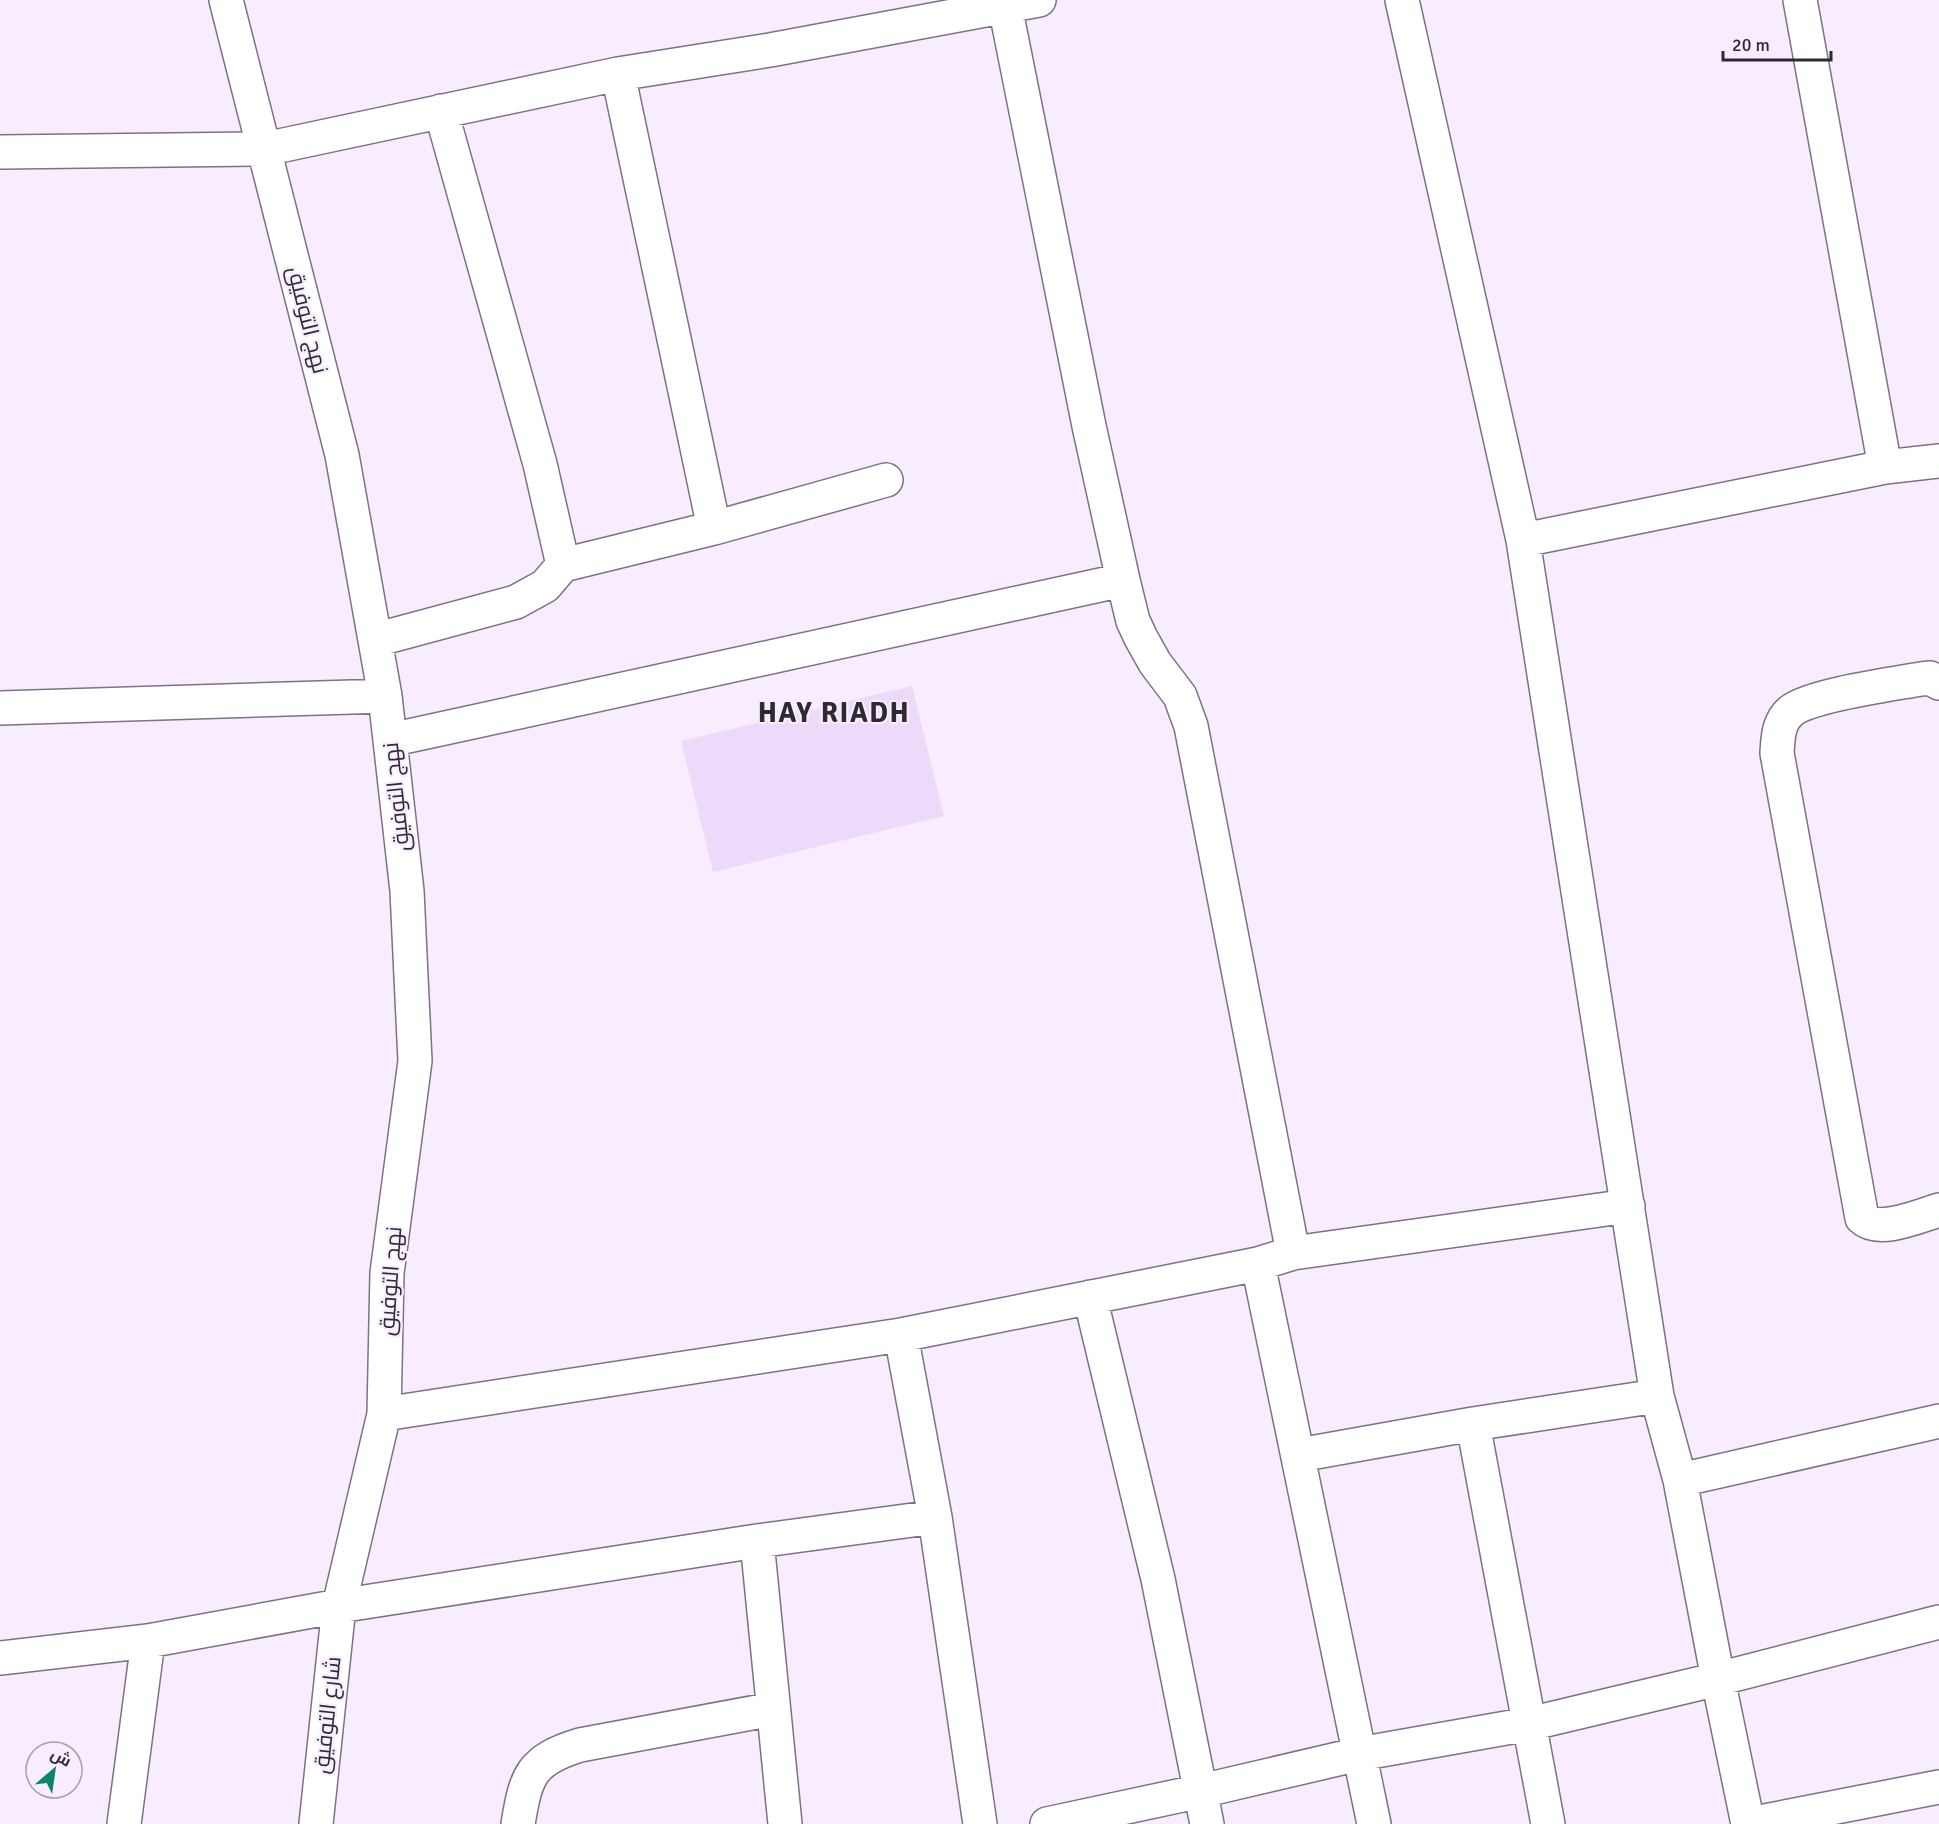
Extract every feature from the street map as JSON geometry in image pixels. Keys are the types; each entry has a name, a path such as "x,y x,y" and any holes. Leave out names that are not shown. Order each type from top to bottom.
{"street":[{"name":"نهج التوفيق","path":"226,0 342,455 386,696 407,891 415,1061 387,1274 384,1414 339,1606"},
{"path":"0,152 265,148 618,74 770,50 1039,0"},
{"path":"1402,0 1523,540 1657,1396 1680,1480 1718,1679 1749,1824 1939,1786"},
{"path":"1800,0 1885,467"},
{"path":"1005,6 1089,426 1133,621 1155,663 1180,696 1191,726 1293,1252"},
{"path":"618,74 714,528"},
{"path":"441,111 540,464 563,565"},
{"path":"1523,540 1885,467 1939,461"},
{"path":"375,640 516,602 545,586 563,565 714,528 886,480"},
{"path":"390,740 1123,580"},
{"path":"1939,683 1930,678 1922,679 1809,701 1791,711 1782,723 1778,733 1777,753 1862,1218 1867,1223 1881,1226 1939,1210"},
{"path":"0,708 386,696"},
{"path":"384,1414 901,1335 1258,1264 1293,1252 1628,1206"},
{"path":"1258,1264 1374,1824"},
{"path":"1090,1297 1158,1580 1207,1824"},
{"path":"901,1335 935,1517 980,1824"},
{"path":"1299,1455 1473,1424 1657,1396"},
{"path":"1680,1480 1939,1421"},
{"path":"1473,1424 1548,1824"},
{"path":"0,1658 148,1641 339,1606 758,1541 935,1517"},
{"path":"758,1541 785,1824"},
{"name":"شارع التوفيق","path":"316,1824 339,1606"},
{"path":"1047,1824 1359,1754 1529,1724 1718,1679 1939,1622"},
{"path":"124,1824 148,1641"},
{"path":"518,1824 529,1780 541,1762 555,1753 579,1745 773,1709"}],"shaded area":[{"path":"912,686 944,816 713,872 681,741"}],"district":[{"name":"HAY RIADH","path":"834,713"}]}
